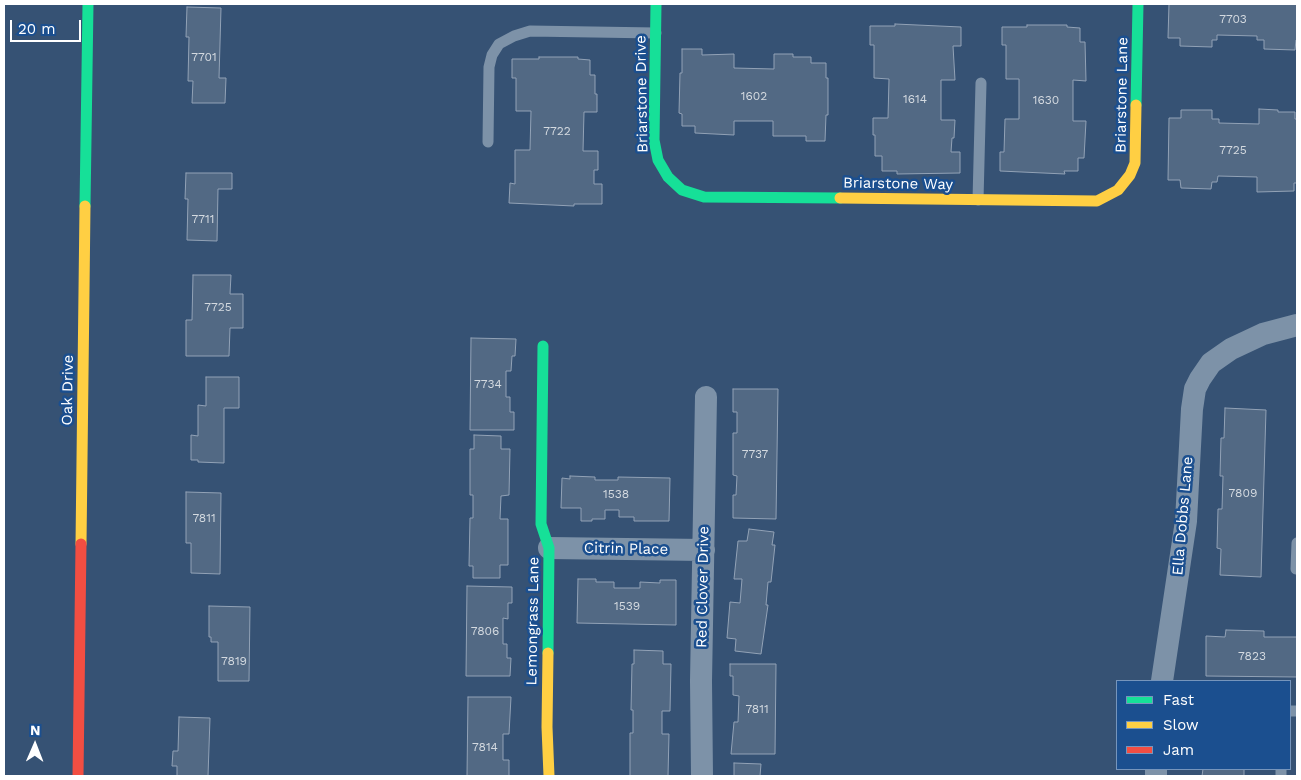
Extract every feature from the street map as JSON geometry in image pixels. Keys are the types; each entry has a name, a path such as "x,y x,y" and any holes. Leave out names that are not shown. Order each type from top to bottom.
{"street":[{"name":"Oak Drive","path":"78,776 88,4"},
{"name":"Briarstone Drive","path":"656,4 654,140 658,160 671,180"},
{"name":"Briarstone Lane","path":"1125,184 1133,169 1136,154 1138,4"},
{"name":"Briarstone Way","path":"671,180 682,190 704,197 978,200 1097,201 1125,184"},
{"name":"Ella Dobbs Lane","path":"1162,680 1186,521 1192,401 1200,379 1211,363 1250,339 1297,325"},
{"name":"Lemongrass Lane","path":"543,346 541,524 549,548 547,727 549,776"},
{"name":"Red Clover Drive","path":"702,776 701,681 706,397"},
{"name":"Citrin Place","path":"549,548 704,550"}],"lane":[{"path":"488,142 489,67 492,55 499,44 514,36 530,31 656,33"},
{"path":"978,200 981,83"},
{"path":"1296,569 1297,543"}],"building":[{"path":"1169,4 1297,4 1297,40 1295,50 1264,49 1264,40 1257,40 1257,36 1217,35 1217,40 1212,40 1212,47 1180,46 1180,38 1168,38"},
{"path":"187,7 221,8 219,78 226,78 225,103 192,103 193,81 188,81 189,37 186,37"},
{"path":"895,24 961,27 961,46 953,46 955,80 941,80 941,120 955,120 951,152 960,152 960,173 897,174 897,171 882,171 882,156 875,156 873,118 888,118 889,79 874,78 874,45 870,45 870,26 895,26"},
{"path":"1027,25 1067,25 1067,27 1080,28 1080,42 1085,42 1086,81 1073,80 1073,121 1086,121 1084,158 1078,158 1078,171 1064,171 1065,174 1000,171 1000,152 1004,152 1005,119 1019,119 1019,79 1006,79 1006,45 1002,45 1002,27 1027,27"},
{"path":"682,49 702,49 702,55 734,54 734,68 774,69 774,54 793,54 793,57 811,57 811,63 826,63 828,115 826,115 825,141 806,141 806,136 773,136 773,121 734,121 734,135 695,133 695,126 682,126 682,114 679,113"},
{"path":"539,57 578,57 578,59 590,60 590,75 595,75 597,112 584,112 583,151 598,151 598,170 594,170 594,184 602,184 602,204 574,204 574,206 509,203 510,183 515,184 515,150 530,150 531,111 516,111 516,78 512,78 512,59 539,59"},
{"path":"1259,109 1295,112 1295,119 1297,119 1297,183 1294,183 1294,191 1257,192 1257,177 1218,176 1217,182 1212,182 1211,189 1181,188 1180,180 1168,180 1169,118 1181,118 1181,110 1212,110 1212,119 1219,119 1219,123 1259,124"},
{"path":"186,173 232,173 232,189 218,189 217,241 187,240 188,199 185,199"},
{"path":"193,275 231,275 230,294 243,294 243,328 230,328 229,356 186,356 186,320 192,320"},
{"path":"471,338 516,339 515,356 512,356 511,371 506,371 506,397 510,397 510,412 514,412 514,430 470,430"},
{"path":"206,377 239,377 239,408 224,408 224,463 191,460 191,435 198,436 198,405 206,406"},
{"path":"733,389 778,389 776,519 733,518 733,495 736,495 737,476 733,475 733,433 737,433 737,412 733,412"},
{"path":"1225,408 1266,410 1261,577 1220,575 1221,549 1217,548 1218,509 1222,509 1223,476 1220,476 1221,438 1224,438"},
{"path":"474,435 501,436 501,449 510,449 509,495 501,496 500,519 508,519 508,565 500,565 500,578 473,578 473,566 469,566 470,518 473,518 473,495 470,495 470,449 474,449"},
{"path":"570,476 595,477 595,480 618,480 618,477 670,478 669,521 634,521 634,517 619,517 619,510 605,510 605,519 581,521 581,508 561,508 562,478 570,479"},
{"path":"186,492 221,493 220,574 191,573 191,543 186,543"},
{"path":"749,529 774,532 772,545 775,545 771,582 768,582 766,605 768,605 761,654 735,651 736,639 727,638 730,602 740,603 742,579 734,579 738,541 747,541"},
{"path":"578,579 614,582 614,588 640,588 640,582 660,583 660,580 676,580 676,625 577,623"},
{"path":"467,586 512,587 512,603 508,603 508,619 503,618 503,644 507,644 507,658 511,658 510,676 466,676"},
{"path":"209,606 250,607 249,681 218,681 218,642 211,642 211,637 209,637"},
{"path":"1226,630 1264,631 1264,637 1297,637 1297,677 1206,676 1206,636 1225,637"},
{"path":"634,650 663,651 663,664 671,664 670,711 662,711 662,734 669,734 668,776 630,776 630,733 633,733 633,710 631,710"},
{"path":"730,664 776,664 775,754 731,754 734,722 738,722 739,696 733,695 733,676 730,676"},
{"path":"468,697 511,697 509,734 503,734 503,760 509,760 509,776 467,776"},
{"path":"179,717 210,718 208,776 177,776 177,766 172,766 173,751 178,751"},
{"path":"734,763 761,764 760,776 734,776"},
{"path":"1203,770 1244,770 1244,776 1202,776"}],"traffic: fast":[{"path":"85,206 88,4"},
{"path":"656,4 654,140 658,160 668,177 682,190 704,197 840,198"},
{"path":"1136,105 1138,4"},
{"path":"543,346 541,524 549,548 548,653"}],"traffic: slow":[{"path":"840,198 1097,201 1118,190 1130,175 1135,163 1136,105"},
{"path":"81,544 85,206"},
{"path":"548,653 547,727 549,776"}],"traffic: jam":[{"path":"78,776 81,544"}]}
